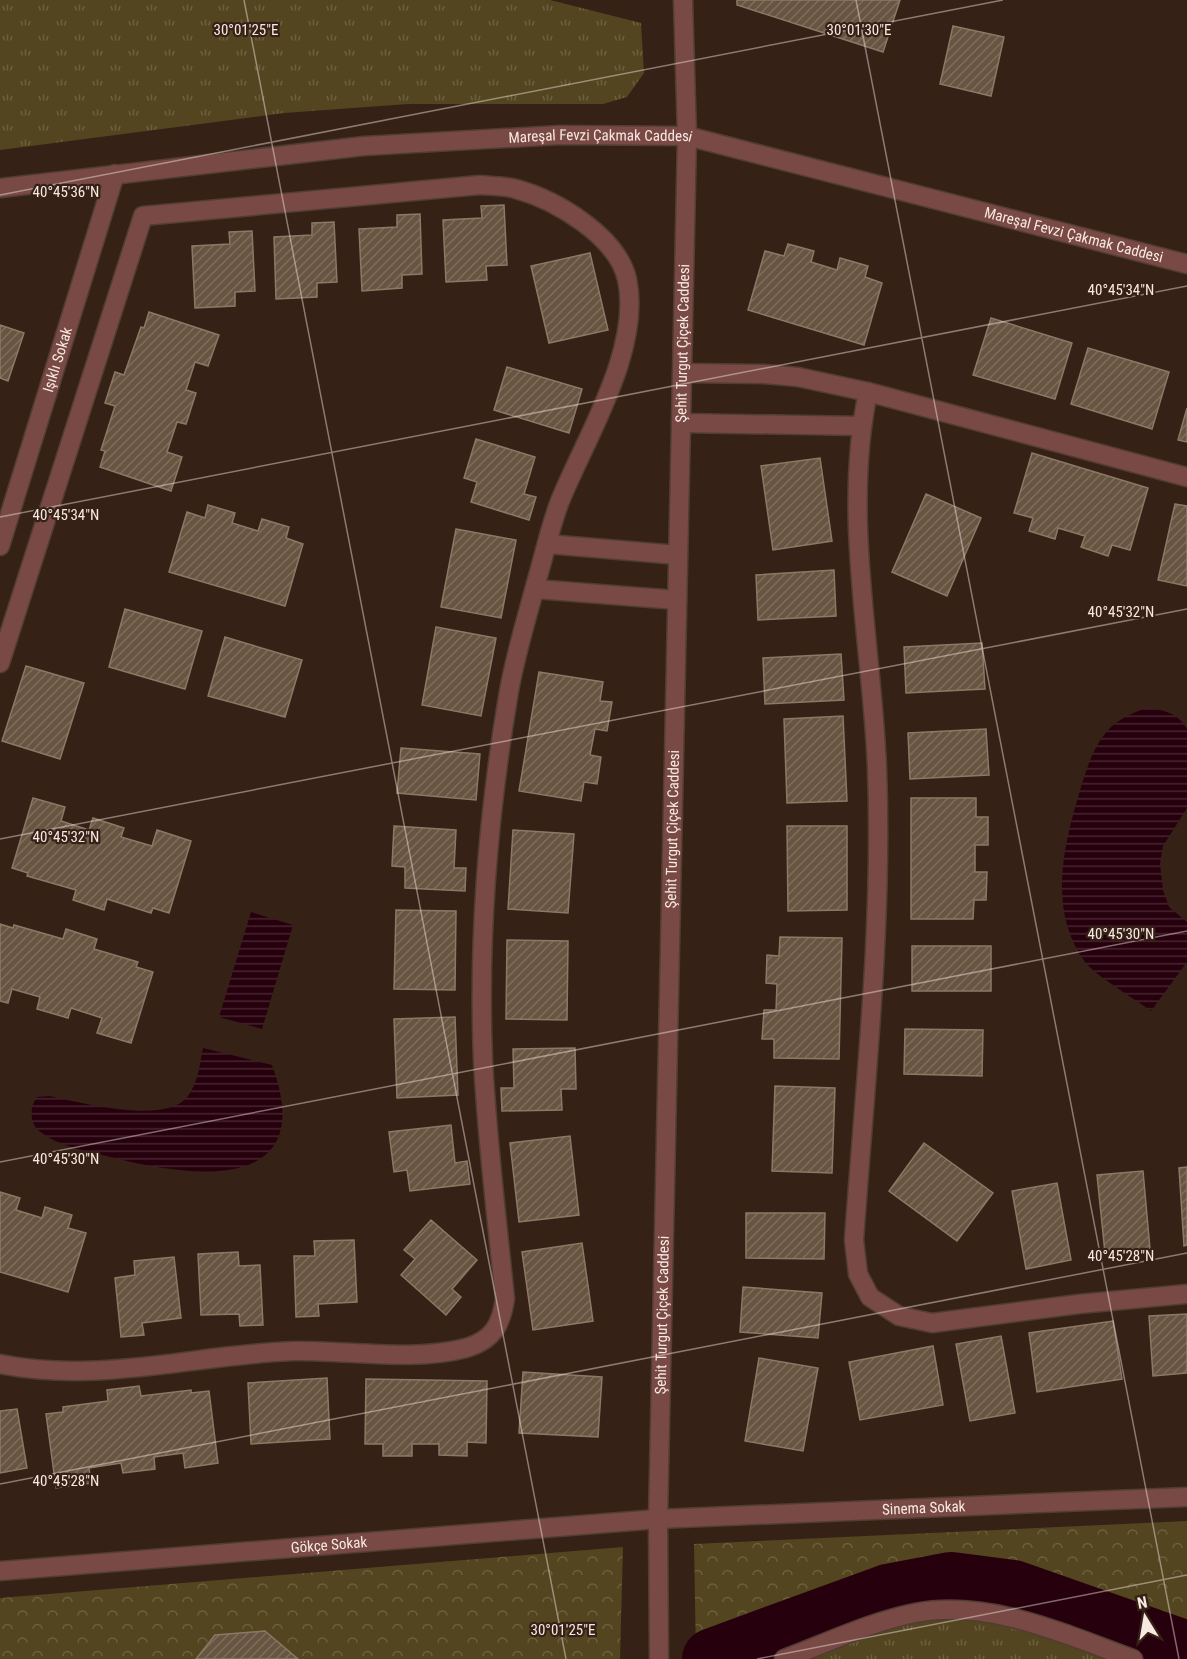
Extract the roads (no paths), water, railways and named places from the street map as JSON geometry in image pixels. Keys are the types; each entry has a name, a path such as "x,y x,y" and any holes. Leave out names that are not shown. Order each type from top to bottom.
{"street":[{"name":"Şehit Turgut Çiçek Caddesi","path":"659,1659 658,1519 687,136 683,0"},
{"name":"Mareşal Fevzi Çakmak Caddesi","path":"0,188 364,146 560,135 687,136 1187,264"},
{"name":"Işıklı Sokak","path":"0,546 116,174"},
{"path":"0,663 143,216 480,185 515,188 551,203 590,226 611,249 626,276 630,306 612,386 560,503 547,544 508,694 495,783 486,881 483,1059 505,1299 501,1321 490,1336 467,1348 429,1353 293,1351 109,1372 30,1371 0,1365"},
{"path":"682,373 764,374 798,377 868,392 1187,477"},
{"path":"868,392 861,426 856,500 877,768 876,913 854,1239 858,1274 870,1297 899,1316 933,1323 1079,1304 1187,1294"},
{"path":"681,423 861,426"},
{"path":"547,544 678,555"},
{"path":"535,589 677,600"},
{"name":"Sinema Sokak","path":"658,1519 1187,1497"},
{"name":"Gökçe Sokak","path":"0,1570 658,1519"},
{"path":"784,1659 872,1626 915,1613 954,1609 996,1614 1063,1633 1133,1659"}],"waterway":[{"path":"713,1659 888,1595 951,1583 1013,1591 1187,1652"}]}
